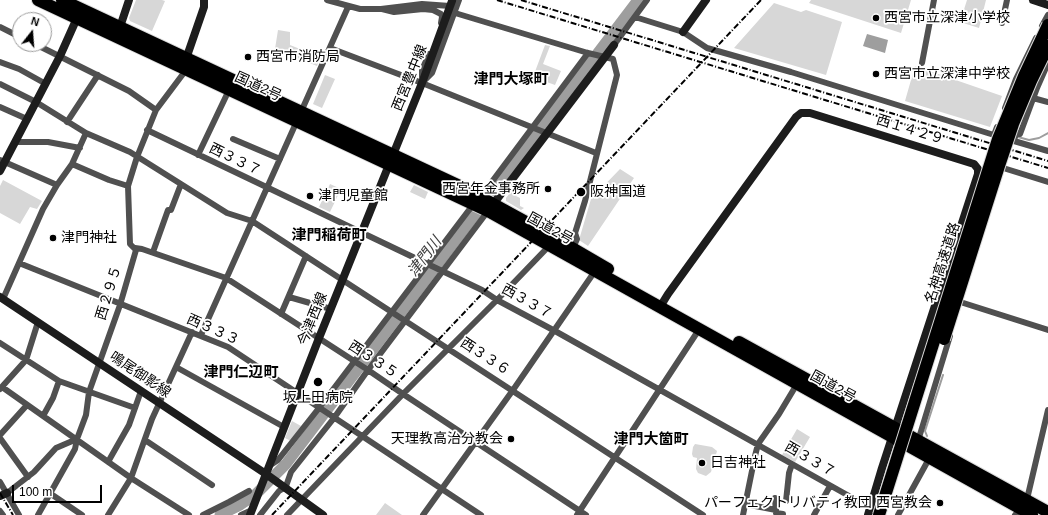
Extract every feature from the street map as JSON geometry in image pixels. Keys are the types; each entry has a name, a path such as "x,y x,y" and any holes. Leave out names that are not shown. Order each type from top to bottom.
{"highway":[{"name":"国道2号","path":"38,0 185,64 484,204 573,248 700,328 797,384 894,433 918,442 931,454"},
{"name":"国道2号","path":"62,0 120,27 229,90 299,117"},
{"name":"名神高速道路","path":"872,513 998,139 1024,76 1048,25"},
{"name":"名神高速道路","path":"888,515 999,166 1019,110 1048,46"},
{"name":"国道2号","path":"484,204 595,271 662,303 931,454 1032,515"},
{"name":"国道2号","path":"1021,508 1048,512"}],"street":[{"path":"120,27 129,0"},
{"name":"西２９５","path":"38,515 75,450 77,439 86,415 89,392 120,305 136,250 130,244 128,186 137,157 156,110 183,74 204,7 204,0"},
{"path":"327,0 348,7 360,9 382,9 422,4 454,5 589,54 613,59 617,75 585,201 575,233 577,239 573,248"},
{"path":"267,472 320,409 354,361 429,265 545,133 603,56 614,45 631,23 647,0"},
{"path":"683,32 706,0"},
{"path":"922,63 934,0"},
{"path":"1002,23 1007,0"},
{"path":"1033,0 1048,5"},
{"name":"西宮豊中線","path":"391,160 454,5"},
{"path":"201,335 348,7"},
{"path":"382,9 394,12 428,9 439,12 442,15 442,20 422,70 422,83"},
{"path":"635,17 683,32 707,48 994,134 1030,48 1048,15"},
{"path":"0,171 2,161 15,142 46,84 77,18"},
{"path":"0,27 12,33"},
{"path":"330,48 422,83 596,153"},
{"path":"52,52 129,91 156,110"},
{"path":"260,515 406,321 441,271 533,128 589,54"},
{"path":"0,62 19,69 46,84"},
{"path":"1048,63 1014,141 1048,151"},
{"path":"67,122 98,75"},
{"name":"西３３６","path":"0,84 36,102 86,133 130,152 227,213 252,221 703,515"},
{"path":"198,155 229,90"},
{"path":"1033,98 1048,102"},
{"path":"0,107 27,119"},
{"name":"西１４２９","path":"662,303 796,117 801,113 806,112 974,164 978,169 978,174 882,468 872,513"},
{"path":"997,127 1018,133"},
{"name":"西３３７","path":"147,130 482,290 497,300 758,444 830,486 872,513 884,515"},
{"path":"2,298 43,209 56,185 72,164 86,133"},
{"path":"233,138 280,159"},
{"path":"15,142 48,142 80,148"},
{"name":"今津西線","path":"252,509 318,338 343,281 391,160"},
{"path":"2,161 56,185"},
{"path":"72,164 109,180 128,186"},
{"path":"918,442 1000,167 1048,182"},
{"path":"153,252 168,210 171,210 181,184"},
{"path":"287,515 362,436 550,245"},
{"name":"西３３５","path":"135,248 153,252 226,278 368,370 579,513 586,515"},
{"path":"281,314 306,256"},
{"name":"西３３３","path":"19,263 120,305 201,335 228,347 480,515"},
{"path":"422,515 513,390 595,271"},
{"path":"939,296 1048,330"},
{"path":"289,297 331,309"},
{"name":"鳴尾御影線","path":"2,298 159,404 267,472 282,487 323,515"},
{"path":"38,322 26,360 1,388 77,439 131,478 189,515"},
{"path":"579,513 700,328"},
{"path":"108,515 131,478 152,419 192,332"},
{"path":"0,343 59,381 135,408"},
{"path":"176,367 284,427"},
{"path":"43,416 53,398 59,381"},
{"path":"743,515 758,444 779,414 797,384"},
{"path":"108,462 129,425 141,391"},
{"path":"27,405 0,437 28,477"},
{"path":"1021,508 1048,410"},
{"path":"3,495 34,472 56,448 77,439"},
{"path":"145,440 212,485"},
{"path":"898,515 931,454"},
{"path":"789,498 789,473 792,464"},
{"path":"0,482 3,495 19,515"},
{"path":"814,515 830,486"},
{"path":"203,515 249,491"},
{"path":"51,494 82,515"},
{"path":"775,498 776,513 783,514"},
{"path":"745,504 776,510"},
{"path":"241,515 252,509"},
{"path":"0,511 3,515"}],"shaded area":[{"path":"136,0 165,1 152,31 130,21 129,18"},
{"name":"西宮市立深津小学校","path":"811,0 911,0 901,33 809,3"},
{"path":"967,0 986,0 979,28 960,22"},
{"path":"774,3 801,12 806,10 842,22 826,75 734,48"},
{"path":"278,30 290,32 290,45 320,57 317,66 275,49"},
{"path":"867,34 888,40 885,53 863,46"},
{"path":"545,45 550,46 543,64 561,71 555,85 533,77"},
{"path":"915,66 1002,96 990,127 905,101"},
{"path":"325,75 335,79 322,108 313,104"},
{"path":"620,169 634,178 588,246 579,240 591,199"},
{"path":"3,180 42,201 37,209 30,207 20,224 0,213 0,186"},
{"path":"330,184 341,189 330,212 319,207"},
{"path":"414,185 428,192 425,199 410,192"},
{"path":"516,185 521,189 516,196 520,198 520,206 524,208 521,210 506,201 506,198"},
{"path":"292,421 301,426 291,441 285,438"},
{"path":"797,429 810,437 795,462 782,455"},
{"name":"日吉神社","path":"695,444 712,447 717,451 711,472 706,476 698,473 696,469 697,458 693,457 692,454"},
{"path":"385,503 402,515 376,515"}],"waterway":[{"name":"津門川","path":"220,515 240,505 255,495 286,464 638,0"},
{"path":"1018,137 1029,140 1039,138 1048,133"},
{"path":"927,436 925,431 943,375"}],"railway":[{"path":"497,0 1048,168"},
{"path":"521,0 1048,161"},
{"path":"272,515 761,0"},
{"path":"0,493 13,515"}],"place":[{"name":"西宮市立深津小学校","path":"876,18"},
{"name":"西宮市消防局","path":"248,57"},
{"name":"西宮市立深津中学校","path":"876,74"},
{"name":"西宮年金事務所","path":"548,189"},
{"name":"阪神国道","path":"581,192"},
{"name":"津門児童館","path":"310,196"},
{"name":"津門神社","path":"53,238"},
{"name":"坂上田病院","path":"318,382"},
{"name":"天理教高治分教会","path":"511,439"},
{"name":"日吉神社","path":"702,463"},
{"name":"パーフェクトリバティ教団 西宮教会","path":"940,503"}],"district":[{"name":"津門大塚町","path":"511,80"},
{"name":"津門稲荷町","path":"329,236"},
{"name":"津門仁辺町","path":"241,373"},
{"name":"津門大箇町","path":"651,440"}]}
